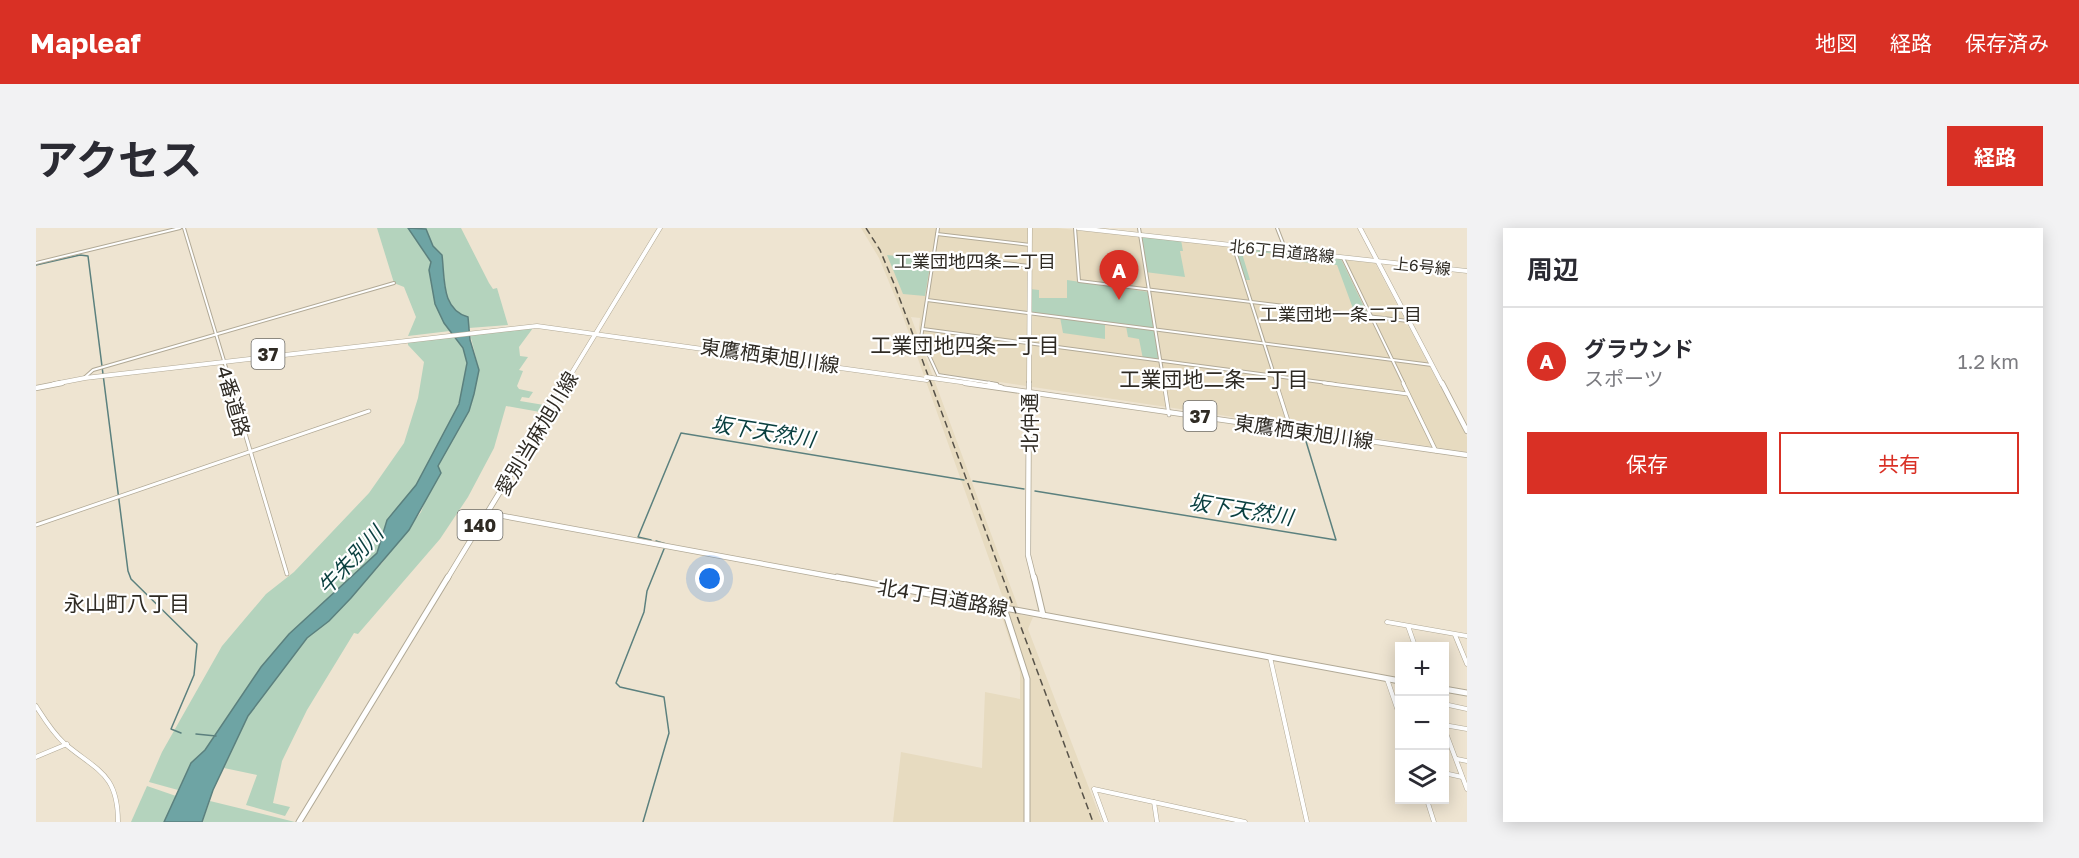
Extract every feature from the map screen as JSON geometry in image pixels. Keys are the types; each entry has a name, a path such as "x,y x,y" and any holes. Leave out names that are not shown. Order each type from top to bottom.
{"main road":[{"name":"愛別当麻旭川線","path":"300,822 660,228"},
{"name":"北仲通","path":"1030,228 1028,555 1043,615"},
{"name":"北6丁目道路線","path":"1077,228 1378,262"},
{"path":"1360,228 1467,431"},
{"name":"上6号線","path":"1378,262 1467,271"},
{"name":"東鷹栖東旭川線","path":"84,377 497,328 548,326 597,331 1467,456"},
{"name":"37","path":"36,387 84,377"},
{"name":"東鷹栖東旭川線","path":"929,379 1029,393"},
{"name":"北4丁目道路線","path":"487,513 1395,680"},
{"path":"1004,608 1027,679 1027,822"},
{"path":"1449,690 1467,693"}],"street":[{"path":"36,263 182,228"},
{"name":"4番道路","path":"182,228 287,574"},
{"path":"938,228 921,338 938,375 998,384 1003,388"},
{"path":"1077,228 1079,281 1409,321"},
{"path":"1138,228 1169,413"},
{"path":"1277,228 1286,251"},
{"path":"938,234 1030,245"},
{"path":"1233,245 1291,431"},
{"path":"934,255 1030,266"},
{"path":"1342,258 1436,451"},
{"path":"84,377 99,368 394,283"},
{"path":"927,300 1432,365"},
{"path":"923,329 1408,394"},
{"path":"36,525 369,411"},
{"path":"1387,622 1467,636"},
{"path":"1408,626 1414,642"},
{"path":"1455,634 1467,664"},
{"path":"1270,657 1307,822"},
{"path":"1387,679 1395,702"},
{"path":"1449,705 1467,709"},
{"path":"36,706 53,732 95,763 112,780 118,801 118,822"},
{"path":"1449,727 1467,729"},
{"path":"1449,740 1467,789"},
{"path":"36,757 67,744"},
{"path":"1456,759 1467,761"},
{"path":"1449,774 1462,777"},
{"path":"1106,822 1094,789 1155,801 1223,820 1245,822"},
{"path":"1155,801 1157,822"},
{"path":"1428,804 1434,822"}],"shaded area":[{"path":"861,228 1058,228 1375,263 1467,437 1467,452 939,373 919,329 920,318 911,317 1021,615 1033,617 1028,629 1102,822 893,822 901,752 982,768 985,692 1020,699 1020,672 1000,611 1004,601 901,311 879,258"}],"green space":[{"path":"377,228 408,228 431,263 435,304 450,331 408,336 416,317 404,287 394,283"},
{"path":"422,228 461,228 489,283 493,289 497,288 508,325 469,328 468,317 453,307 446,292 442,255 433,246 426,230"},
{"path":"1139,235 1181,240 1183,251 1180,251 1185,277 1145,272"},
{"path":"1235,246 1341,259 1368,315 1355,314 1337,265 1303,262 1301,257 1241,250 1250,280 1245,280"},
{"path":"887,255 931,260 925,296 903,294"},
{"path":"1067,280 1149,292 1160,360 1143,359 1139,339 1128,337 1126,326 1105,323 1105,339 1063,333 1060,317 1030,313 1030,289 1039,290 1039,298 1067,298"},
{"path":"533,328 519,347 520,356 528,357 519,370 523,371 517,386 519,389 533,392 529,398 522,397 520,401 544,405 540,412 506,406 494,448 468,497 440,539 358,634 354,633 307,710 282,761 273,803 290,807 285,816 246,805 257,775 224,768 248,716 307,638 329,621 382,563 421,512 443,454 460,428 479,370 470,334"},
{"path":"453,335 463,348 467,363 459,404 416,485 387,521 377,553 343,587 314,610 261,667 205,750 191,763 178,790 149,782 162,752 222,646 266,594 294,572 369,493 404,443 418,398 424,362 408,345 408,340"},
{"path":"147,786 176,796 164,822 131,822"},
{"path":"210,801 295,822 202,822"}],"water":[{"name":"牛朱別川","path":"408,228 426,229 433,246 442,255 444,283 449,300 459,313 468,317 470,340 479,370 469,411 438,466 441,473 409,530 351,598 329,621 307,638 248,716 213,790 202,822 164,822 191,763 205,750 261,667 289,634 377,553 387,520 416,485 459,404 467,363 463,348 444,323 435,304 429,270 431,262"}],"waterway":[{"path":"36,265 80,255 88,256 128,571 131,579 197,644 194,675 171,729 181,733"},
{"name":"坂下天然川","path":"651,540 638,537 681,433 964,480"},
{"name":"坂下天然川","path":"1035,491 1336,540 1305,438"},
{"name":"坂下天然川","path":"973,481 1024,489"},
{"name":"坂下天然川","path":"656,541 666,544"},
{"name":"坂下天然川","path":"643,822 669,733 664,697 620,687 616,683 644,612 647,591 664,549"},
{"path":"196,734 216,736"}],"railway":[{"path":"866,228 880,250 895,286 1093,822"}],"place":[{"name":"グラウンド","path":"1119,300"}],"district":[{"name":"工業団地四条二丁目","path":"975,261"},
{"name":"工業団地一条二丁目","path":"1341,314"},
{"name":"工業団地四条一丁目","path":"965,345"},
{"name":"工業団地二条一丁目","path":"1214,379"},
{"name":"永山町八丁目","path":"127,603"}]}
